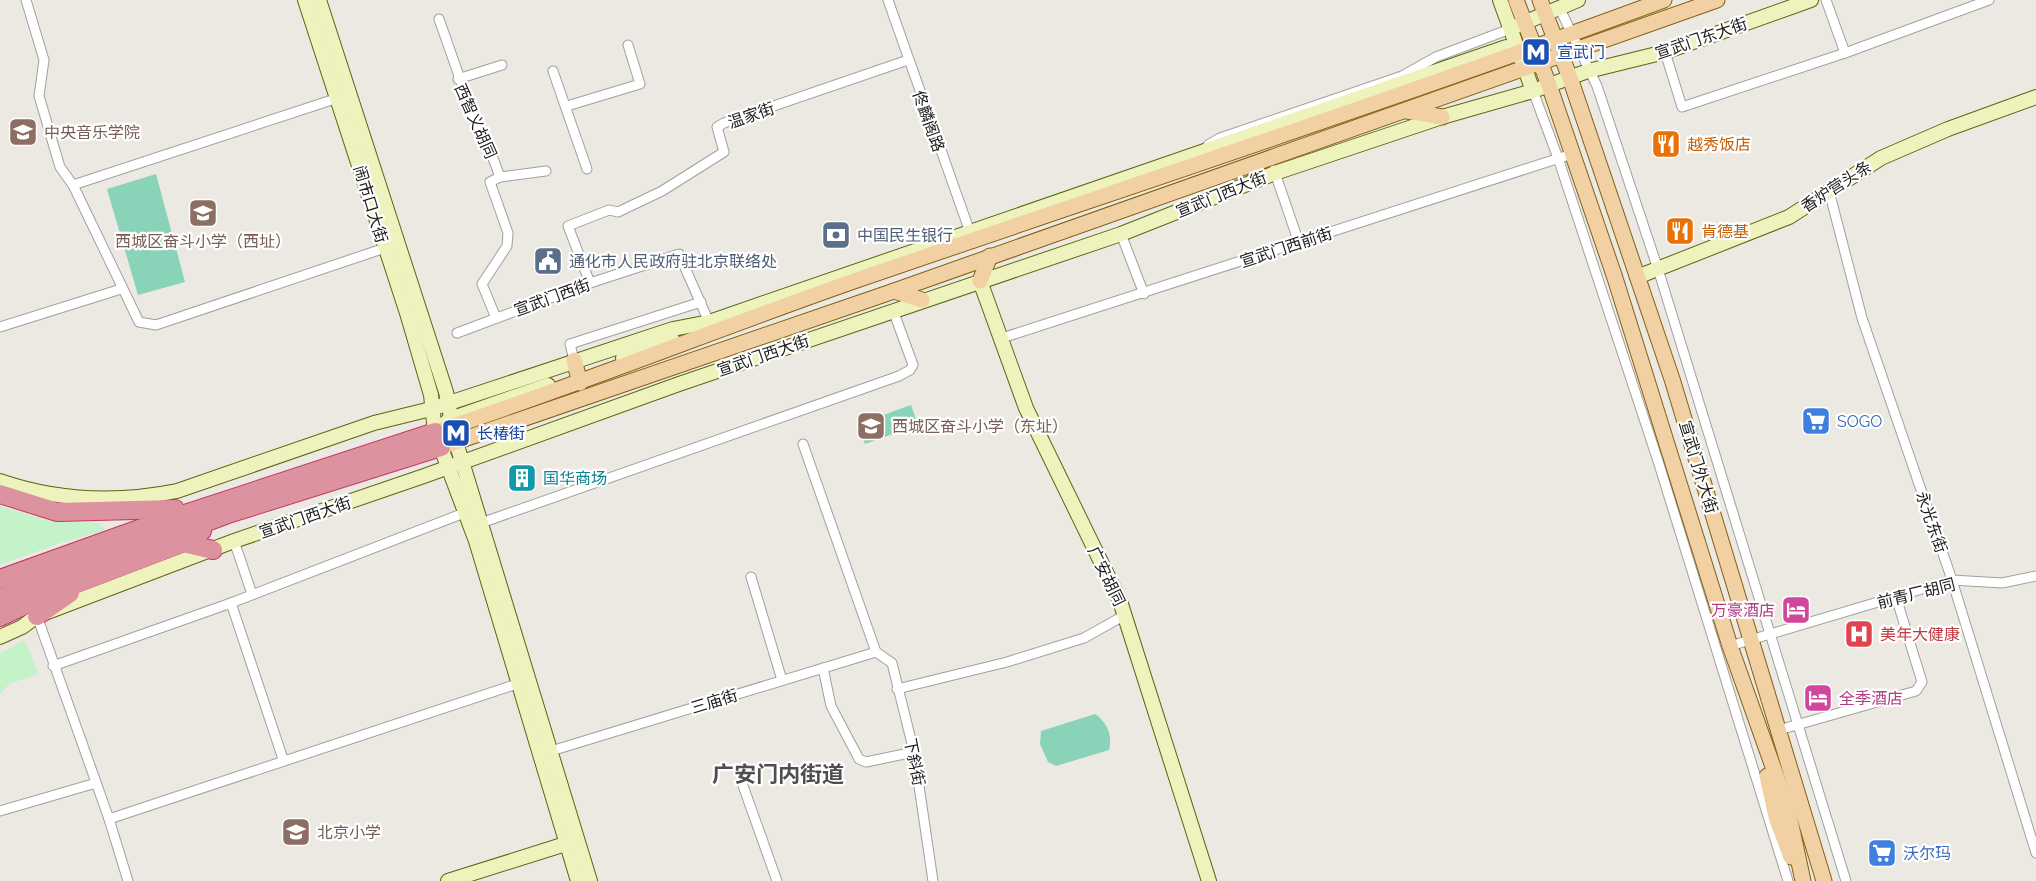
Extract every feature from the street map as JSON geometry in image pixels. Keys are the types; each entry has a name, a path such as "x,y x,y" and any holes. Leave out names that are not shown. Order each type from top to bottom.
{"highway":[{"name":"宣武门西大街","path":"0,579 79,559 447,434"},
{"path":"0,495 57,512 222,509"},
{"path":"116,498 160,511"},
{"path":"0,617 44,596 183,543 222,509"},
{"path":"183,543 213,550"},
{"name":"宣武门西大街","path":"0,598 79,559"},
{"path":"37,616 96,576"}],"main road":[{"name":"宣武门外大街","path":"1516,0 1520,49 1541,64 1549,86 1565,156 1615,278 1730,646 1787,806 1802,881"},
{"name":"宣武门西大街","path":"447,434 577,373 745,319 971,235 1520,49 1576,33 1664,0"},
{"name":"宣武门东大街","path":"1562,57 1717,0"},
{"name":"宣武门外大街","path":"1542,7 1570,78 1672,379 1824,881"},
{"name":"宣武门西大街","path":"447,434 894,291 1271,156 1562,57"},
{"path":"1407,111 1442,117"},
{"path":"980,281 990,256"},
{"path":"894,291 922,300"},
{"path":"709,322 745,319"}],"street":[{"path":"26,0 44,60 39,96 60,167 74,185 121,289 139,321 156,325 385,248"},
{"name":"闹市口大街","path":"305,0 429,387 431,410 447,434"},
{"name":"闹市口大街","path":"319,0 433,350 448,404 447,434"},
{"name":"佟麟阁路","path":"888,0 971,235"},
{"path":"1500,0 1517,26 1520,49 1533,91 1565,156 1788,881"},
{"path":"1517,26 1542,7 1578,0"},
{"name":"宣武门东大街","path":"1570,78 1588,70 1665,52 1811,0"},
{"path":"1826,0 1845,53"},
{"path":"1665,52 1682,107 1845,53 1984,1"},
{"path":"1553,38 1558,4"},
{"path":"1558,4 1588,70 1598,86 1658,269 1772,634 1846,881"},
{"name":"西智义胡同","path":"439,20 458,79 478,130 484,134 500,177 546,171"},
{"name":"宣武门西大街","path":"1193,160 1220,138 1402,76 1436,57 1517,26"},
{"path":"567,106 640,84 627,45"},
{"name":"温家街","path":"590,283 568,226 609,210 618,212 662,191 724,152 717,128 724,123 908,60"},
{"path":"458,79 502,64"},
{"path":"553,71 567,106 587,170"},
{"name":"宣武门西大街","path":"0,637 22,627 37,616 234,541 448,468 893,310 1121,234 1275,173 1442,117 1570,78"},
{"name":"香炉营头条","path":"1637,277 1790,217 1881,158 1948,129 2036,97"},
{"path":"74,185 338,98"},
{"path":"1271,156 1299,243"},
{"name":"宣武门西前街","path":"999,339 1565,156"},
{"path":"496,318 482,284 507,246 508,233 490,182 500,177"},
{"name":"永光东街","path":"1829,191 1862,318 1952,580 2036,853"},
{"path":"1121,234 1144,294"},
{"name":"宣武门西大街","path":"431,410 577,373 688,333 709,322 971,235"},
{"name":"宣武门西街","path":"457,333 590,283 679,254 709,322"},
{"name":"广安胡同","path":"980,281 999,339 1026,408 1125,615 1209,881"},
{"path":"0,327 121,289"},
{"path":"577,373 570,344 701,302"},
{"path":"481,524 899,376 910,370 913,365 893,310"},
{"path":"0,481 56,497 147,497 177,491 374,423 431,410"},
{"path":"447,434 462,462 551,751 573,846 578,881"},
{"path":"447,434 448,468 476,541 517,684 573,846 590,881"},
{"path":"803,444 876,652"},
{"path":"53,666 231,603 464,513"},
{"path":"234,541 252,594"},
{"name":"前青厂胡同","path":"1730,646 1952,580 2002,583 2036,576"},
{"path":"751,577 782,680"},
{"path":"1779,730 1916,690 1922,682 1919,666 1896,597"},
{"path":"231,603 283,759"},
{"path":"897,689 1007,662 1073,641 1125,615"},
{"path":"37,616 109,819 128,881"},
{"name":"三庙街","path":"551,751 876,652"},
{"name":"下斜街","path":"876,652 892,663 914,752 933,881"},
{"path":"822,668 831,706 859,759 866,762 914,752"},
{"path":"109,819 283,759 517,684"},
{"path":"741,780 777,881"},
{"path":"0,811 96,783"},
{"path":"448,881 573,846"},
{"path":"473,881 573,846"}],"green space":[{"path":"156,174 185,282 138,295 107,189"},
{"path":"911,405 918,425 865,444 858,424"},
{"path":"0,506 46,520 99,523 106,530 60,543 0,565"},
{"path":"23,641 27,645 38,674 9,684 0,694 0,653"},
{"path":"1095,714 1108,730 1109,750 1056,766 1048,762 1040,744 1041,731"}],"place":[{"name":"宣武门","path":"1536,52"},
{"name":"中央音乐学院","path":"23,132"},
{"name":"越秀饭店","path":"1666,144"},
{"name":"西城区奋斗小学（西址）","path":"203,213"},
{"name":"肯德基","path":"1680,231"},
{"name":"中国民生银行","path":"836,235"},
{"name":"通化市人民政府驻北京联络处","path":"548,261"},
{"name":"SOGO","path":"1816,421"},
{"name":"西城区奋斗小学（东址）","path":"871,426"},
{"name":"长椿街","path":"456,433"},
{"name":"国华商场","path":"522,478"},
{"name":"万豪酒店","path":"1796,610"},
{"name":"美年大健康","path":"1859,634"},
{"name":"全季酒店","path":"1818,698"},
{"name":"北京小学","path":"296,832"},
{"name":"沃尔玛","path":"1882,853"}],"district":[{"name":"广安门内街道","path":"778,774"}]}
